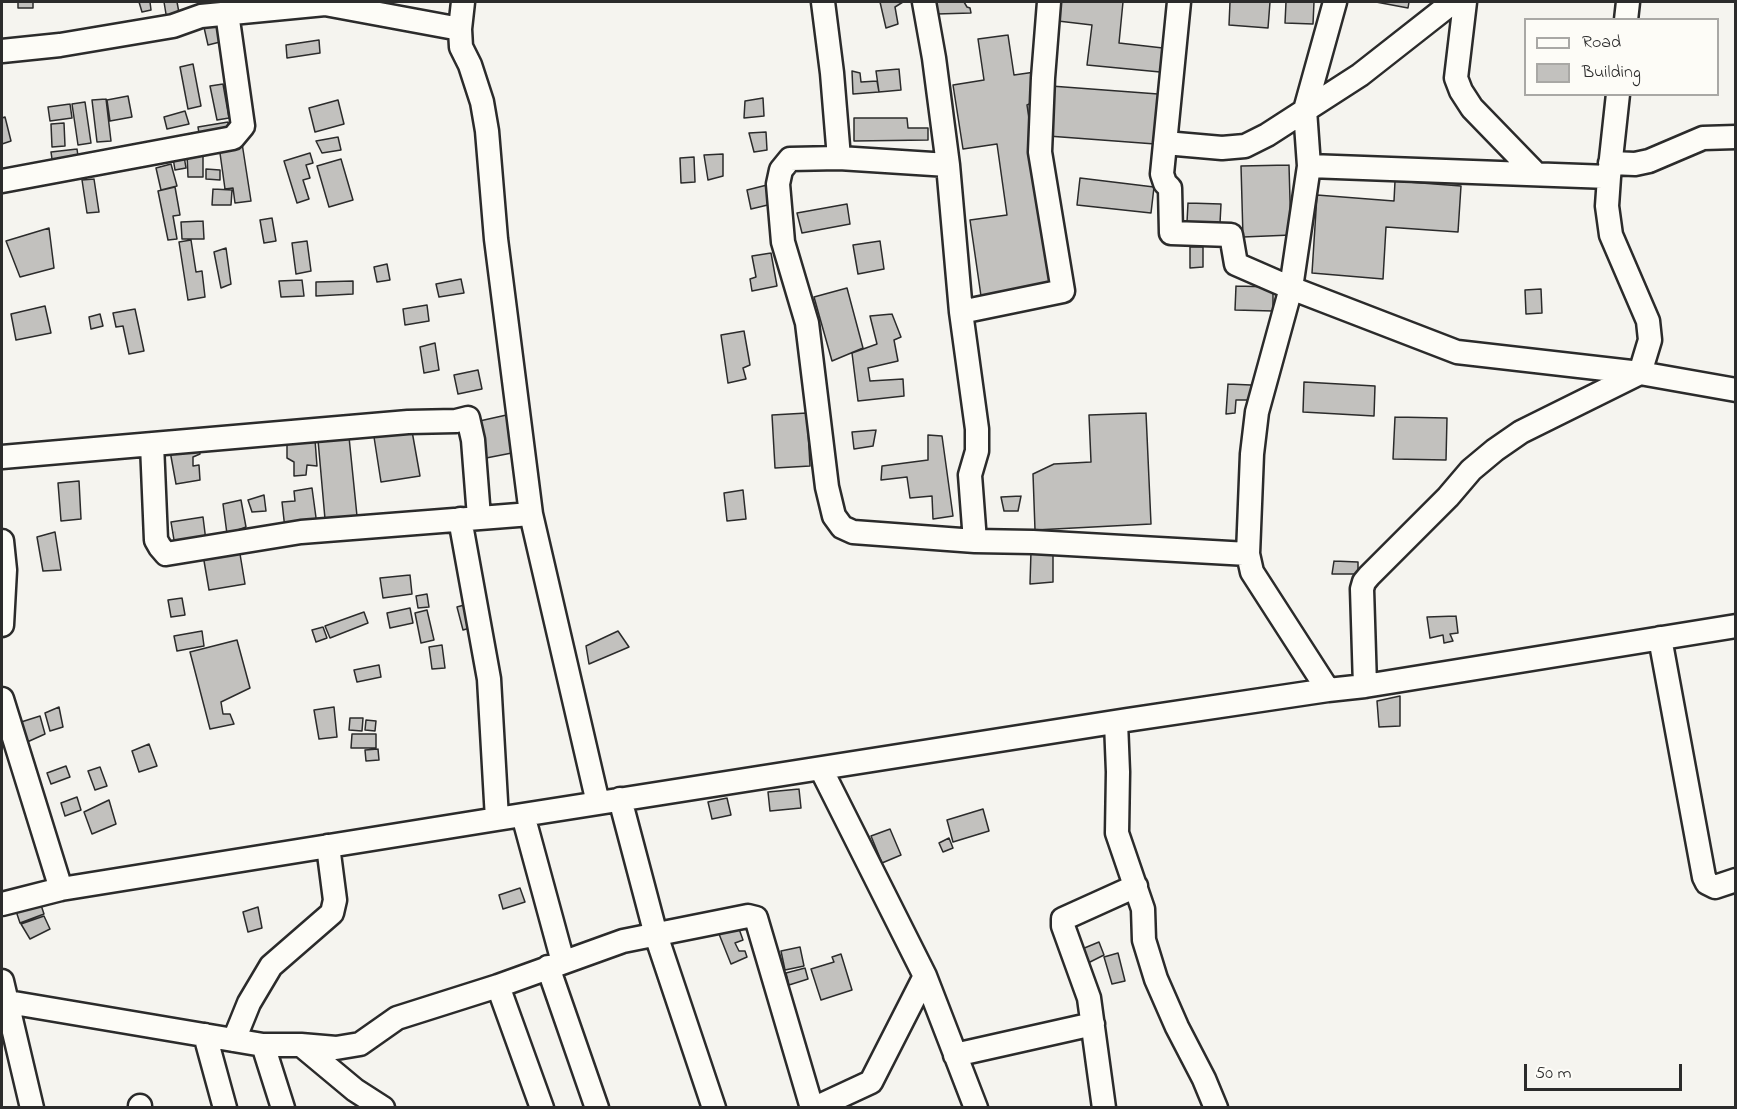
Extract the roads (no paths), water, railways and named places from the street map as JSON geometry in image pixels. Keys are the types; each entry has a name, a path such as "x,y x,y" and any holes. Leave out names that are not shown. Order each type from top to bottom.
{"street":[{"path":"463,2 461,47 470,65 482,102 487,131 496,239 531,514 598,803"},
{"path":"823,2 839,158"},
{"path":"924,2 948,165 961,312 977,429 977,451 970,475 975,541"},
{"path":"961,312 1063,291 1040,152 1048,2"},
{"path":"1179,2 1162,174 1165,183 1170,188 1171,233 1231,235 1236,264 1291,288 1457,352 1640,374 1736,390"},
{"path":"1328,690 1252,572 1248,554 1252,454 1257,412 1291,288 1309,166 1305,110 1335,2"},
{"path":"1165,143 1222,148 1245,146 1267,135 1360,75 1453,2"},
{"path":"1465,2 1456,78 1461,91 1472,108 1536,174"},
{"path":"1626,18 1628,2"},
{"path":"2,51 60,45 172,26 199,9 227,14 325,3 460,29"},
{"path":"2,181 233,138 243,126 227,14"},
{"path":"1365,687 1362,589 1369,576 1448,497 1471,470 1495,450 1521,432 1640,374 1650,340 1648,321 1611,235 1607,206 1618,96"},
{"path":"1309,166 1536,174 1609,170 1649,161 1703,138 1736,137"},
{"path":"948,165 839,158 790,159 781,170 778,184 783,242 807,323 826,487 834,516 842,527 853,532 975,541 1248,554"},
{"path":"2,457 408,422 456,421 468,418 473,440 470,518 489,679 497,819"},
{"path":"152,444 156,540 166,554 301,532 531,514"},
{"path":"2,541 6,570 2,625"},
{"path":"2,904 61,889 620,799 1328,690 1365,687 1736,626"},
{"path":"1660,638 1704,877 1707,883 1715,887 1736,880"},
{"path":"2,699 61,889"},
{"path":"1122,721 1116,832 1143,909 1144,940 1156,979 1216,1107"},
{"path":"821,769 926,976 976,1107"},
{"path":"620,799 656,935 714,1107"},
{"path":"523,815 556,964 597,1107"},
{"path":"234,1040 249,1003 271,966 332,913 335,900 328,846"},
{"path":"1104,1107 1089,998 1063,926 1063,919 1136,886"},
{"path":"32,1107 5,991 205,1035 263,1045 336,1048 360,1044 397,1018 498,986 623,941 748,916 756,918 814,1107 871,1082 926,976"},
{"path":"498,986 542,1107"},
{"path":"956,1055 1093,1024"},
{"path":"205,1035 225,1107"},
{"path":"263,1045 283,1107"},
{"path":"301,1045 355,1090 382,1107"}]}
